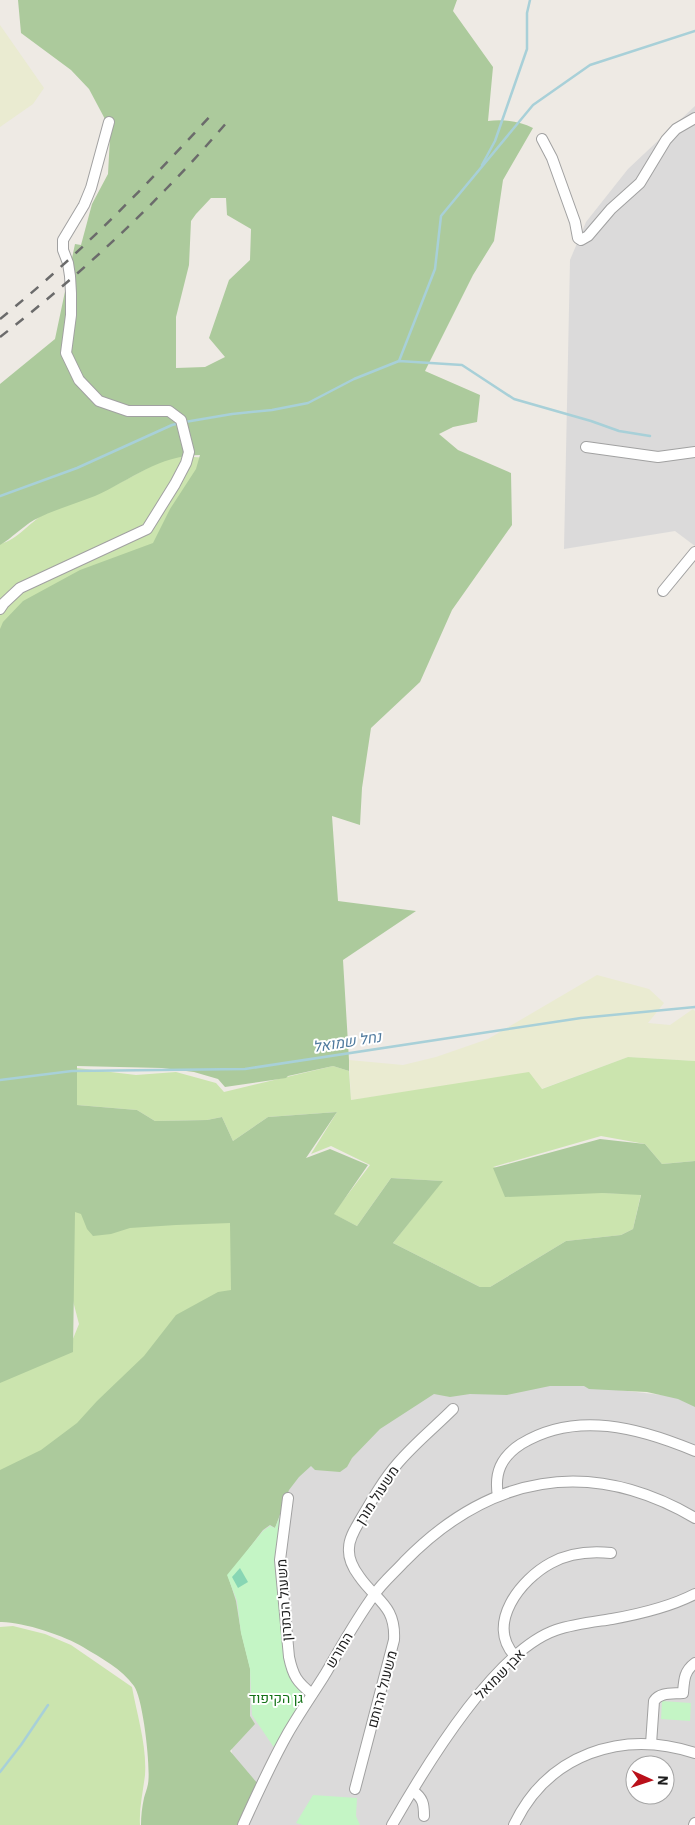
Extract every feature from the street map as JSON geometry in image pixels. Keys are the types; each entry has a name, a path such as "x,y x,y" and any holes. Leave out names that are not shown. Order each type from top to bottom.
{"street":[{"path":"542,138 552,158 576,222 578,238 581,240 588,236 611,209 640,183 666,140 676,130 695,118"},
{"path":"0,609 20,588 147,529 175,484 186,463 189,452 181,420 169,411 128,411 99,401 79,380 66,353 71,315 71,293 70,276 63,250 63,240 80,212 91,188 109,122"},
{"path":"586,447 658,457 695,452"},
{"path":"663,591 695,552"},
{"name":"משעול מורן","path":"374,1594 351,1563 349,1546 352,1535 375,1494 398,1463 453,1410"},
{"path":"498,1496 496,1483 498,1473 507,1455 529,1439 561,1427 612,1426 632,1430 695,1451"},
{"name":"החורש","path":"243,1825 284,1741 374,1594 421,1546 454,1519 498,1496 532,1486 556,1482 581,1481 625,1488 663,1501 695,1518"},
{"name":"משעול הכתרון","path":"288,1498 280,1560 289,1657 292,1671 297,1681 312,1694"},
{"path":"515,1656 506,1646 504,1624 518,1590 528,1579 552,1562 564,1558 588,1552 611,1553"},
{"name":"משעול הרותם","path":"355,1789 394,1640 394,1624 389,1610 374,1594"},
{"name":"אבן שמואל","path":"392,1825 469,1707 492,1679 530,1643 555,1630 652,1610 695,1594"},
{"path":"651,1744 654,1701 657,1696 664,1694 683,1693 685,1674 688,1668 695,1663"},
{"path":"514,1825 526,1803 536,1791 559,1769 581,1756 607,1747 633,1744 668,1746 695,1753"},
{"path":"413,1791 422,1800 424,1816"}],"shaded area":[{"path":"695,106 695,546 675,531 564,549 570,260 586,222 628,169"},
{"path":"447,1370 687,1398 695,1401 695,1825 236,1825 232,1755 216,1582 322,1441"}],"green space":[{"path":"18,0 457,0 453,11 493,67 488,121 511,121 533,128 503,180 494,241 473,275 425,371 480,395 477,422 453,427 439,434 458,450 511,473 512,525 452,610 420,682 371,728 362,788 360,825 332,816 338,901 416,911 343,960 349,1071 333,1066 286,1078 225,1087 218,1079 194,1072 162,1068 77,1066 77,1105 137,1110 155,1121 207,1120 222,1117 233,1141 268,1117 337,1112 306,1158 330,1149 368,1165 334,1214 357,1226 391,1178 443,1181 393,1243 480,1287 490,1287 566,1241 621,1235 633,1229 641,1195 602,1193 505,1197 493,1168 600,1139 645,1144 662,1164 695,1161 695,1407 678,1399 647,1392 589,1389 584,1386 550,1386 507,1395 470,1394 450,1397 434,1394 380,1429 352,1458 347,1467 340,1472 315,1470 311,1466 289,1490 275,1528 270,1525 263,1530 228,1576 236,1601 250,1668 250,1716 255,1724 230,1751 258,1784 238,1825 141,1825 141,1815 149,1776 146,1734 134,1686 117,1669 75,1643 55,1634 31,1627 0,1622 0,1470 41,1450 77,1423 144,1356 176,1315 218,1292 231,1290 230,1223 130,1228 111,1234 93,1236 87,1229 81,1214 75,1212 73,1352 0,1383 0,629 3,622 23,601 80,570 153,543 170,509 196,469 200,455 171,459 158,464 95,496 34,520 0,545 0,384 55,339 75,244 81,245 92,204 108,174 110,137 106,121 89,89 71,70 21,33","holes":["211,198 226,198 227,215 251,229 250,260 229,280 209,338 225,357 205,367 176,368 176,317 189,265 191,221"]},
{"path":"0,25 44,88 33,104 0,127"},
{"path":"171,455 206,458 156,553 0,648 0,544 19,534 48,512 93,496"},
{"path":"597,975 649,989 664,1003 648,1023 670,1025 693,1009 695,1011 695,1061 628,1057 541,1089 468,1083 351,1100 349,1060 403,1065 436,1057 488,1039"},
{"path":"628,1057 695,1061 695,1161 662,1164 645,1144 601,1136 493,1167 602,1193 641,1194 633,1229 621,1235 566,1241 490,1287 480,1287 393,1243 442,1181 391,1178 357,1226 333,1214 370,1165 331,1146 311,1154 337,1112 268,1117 233,1141 222,1117 207,1120 155,1121 137,1110 77,1105 77,1068 136,1075 176,1072 216,1083 224,1092 333,1066 349,1071 351,1100 529,1072 542,1089"},
{"path":"63,1196 225,1210 241,1239 250,1276 0,1530 0,1379 68,1351 79,1324 59,1247"},
{"name":"גן הקיפוד","path":"286,1501 277,1563 292,1679 305,1695 275,1749 252,1715 250,1669 241,1633 237,1601 227,1575 263,1531 270,1526 275,1528"},
{"path":"240,1568 248,1582 238,1588 232,1577"},
{"path":"13,1626 45,1634 71,1645 132,1687 143,1742 145,1764 140,1825 0,1825 0,1627"},
{"path":"662,1701 691,1703 690,1721 661,1719"},
{"path":"313,1795 357,1798 356,1816 360,1825 303,1825 296,1823"}],"waterway":[{"path":"482,165 495,141 527,49 527,13 530,0"},
{"path":"399,361 435,269 441,216 533,105 590,65 695,31"},
{"path":"185,422 308,403 354,379 399,361 462,365 514,399 619,431 650,436"},
{"path":"0,496 77,468 180,423"},
{"name":"נחל שמואל","path":"0,1080 72,1071 245,1069 581,1018 695,1007"},
{"path":"0,1772 48,1705"}],"railway":[{"path":"0,319 84,246 213,113"},
{"path":"0,337 65,284 127,228 182,172 228,121"}]}
